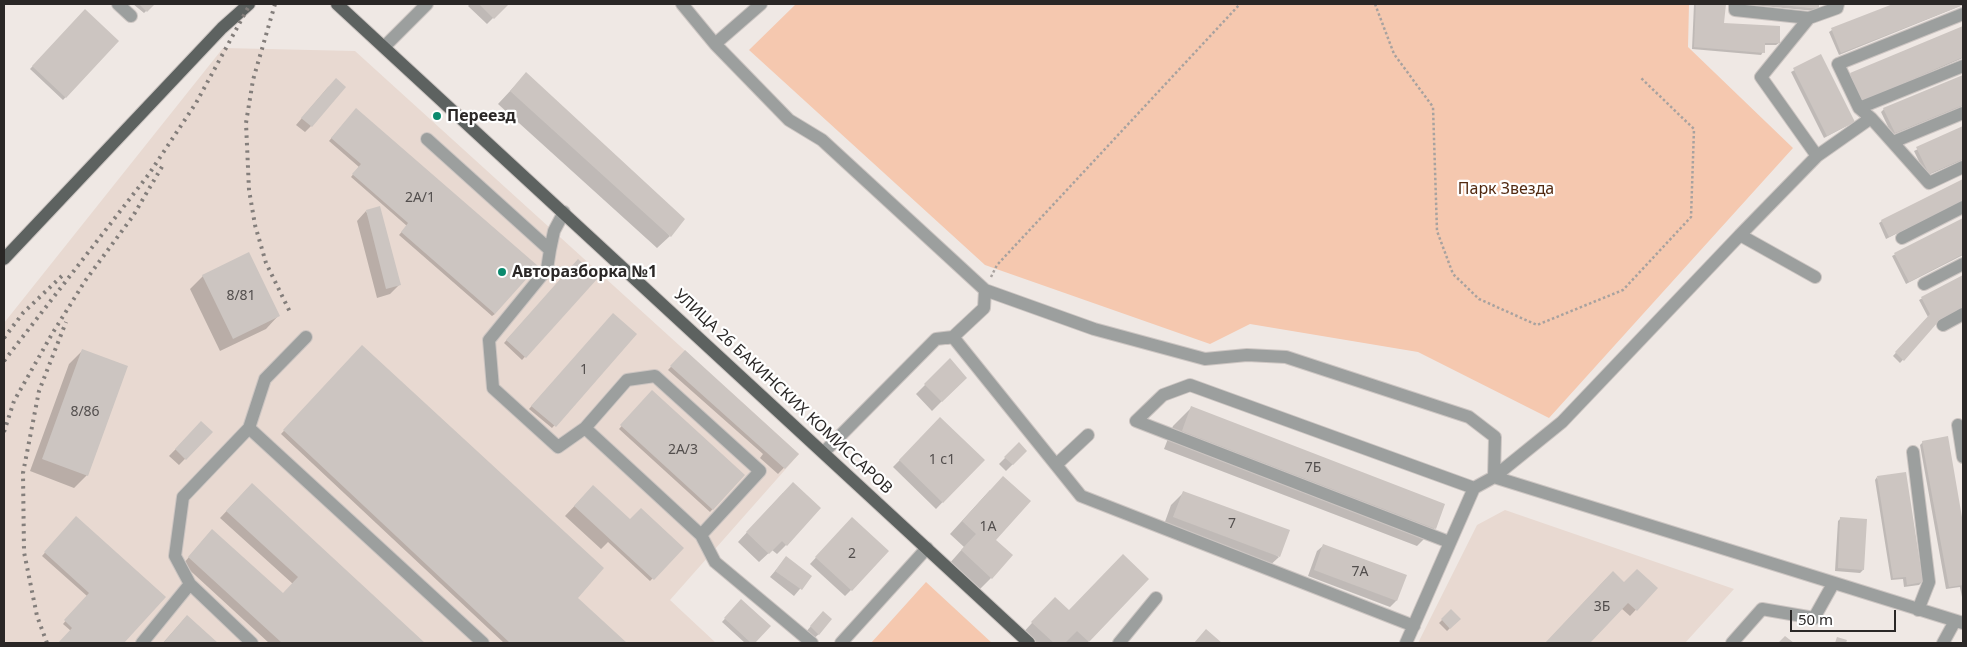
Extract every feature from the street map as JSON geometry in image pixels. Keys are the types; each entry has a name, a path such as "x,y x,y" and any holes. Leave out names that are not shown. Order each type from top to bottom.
{"main road":[{"path":"222,28 234,4"},
{"path":"4,259 222,28 249,4"},
{"name":"УЛИЦА 26 БАКИНСКИХ КОМИССАРОВ","path":"337,4 1029,643"}],"street":[{"path":"118,4 131,16"},
{"path":"384,47 427,4"},
{"path":"682,4 715,44 789,120 822,140 985,290 1094,329 1206,359 1247,355 1286,357 1469,417 1496,437 1494,477"},
{"path":"715,44 761,4"},
{"path":"1735,4 1735,10 1809,18 1837,8 1838,4"},
{"path":"1963,14 1838,64 1860,108 1894,142 1929,183 1963,168"},
{"path":"1809,18 1761,77 1817,156"},
{"path":"1860,108 1963,66"},
{"path":"1894,142 1963,113"},
{"path":"1406,643 1474,488 1494,477 1562,422 1740,234 1817,156 1871,118"},
{"path":"427,139 550,250"},
{"path":"1902,238 1963,207"},
{"path":"564,212 554,231 547,269 489,340 493,388 558,446 585,428 627,380 655,376 760,471 701,535"},
{"path":"1740,234 1816,277"},
{"path":"1924,284 1963,264"},
{"path":"824,452 936,339 953,337 984,308 985,290"},
{"path":"1943,325 1963,314"},
{"path":"252,643 190,584 175,556 183,497 249,428 265,379 306,337"},
{"path":"953,337 1081,496 1414,626"},
{"path":"1449,542 1136,421 1163,395 1190,386 1474,488"},
{"path":"1958,424 1963,457"},
{"path":"249,428 483,643"},
{"path":"585,428 701,535 715,562 812,643"},
{"path":"1057,464 1088,435"},
{"path":"1913,452 1929,582 1918,610"},
{"path":"1494,477 1832,584 1959,622 1943,643"},
{"path":"841,643 927,548"},
{"path":"142,643 190,584"},
{"path":"1732,643 1762,609 1814,618 1832,584"},
{"path":"1119,643 1156,598"}],"path":[{"path":"985,290 998,265 1240,4"},
{"path":"1375,4 1394,54 1433,107 1437,230 1453,274 1479,299 1537,324 1623,290 1691,217 1694,129 1640,77"}],"shaded area":[{"path":"223,48 355,51 799,454 670,600 716,643 4,643 4,323"},
{"path":"1505,510 1734,589 1685,643 1418,643 1477,525"}],"green space":[{"name":"Парк Звезда","path":"796,4 1689,4 1688,47 1793,148 1549,418 1418,352 1250,324 1210,344 985,265 749,50"},
{"path":"926,582 992,643 871,643"}],"building":[{"path":"139,4 155,4 147,12"},
{"path":"479,4 509,4 494,19"},
{"path":"1696,4 1726,4 1724,23 1780,26 1780,43 1765,43 1765,53 1694,47"},
{"path":"1773,4 1819,4 1819,9"},
{"path":"1893,4 1963,5 1841,53 1831,28"},
{"path":"85,9 119,41 66,98 32,66"},
{"path":"1963,26 1963,57 1862,101 1850,73"},
{"path":"1821,54 1855,122 1827,136 1793,68"},
{"path":"526,72 685,219 671,237 510,91"},
{"path":"1963,75 1963,105 1895,133 1883,108"},
{"path":"336,78 346,87 312,127 301,118"},
{"path":"356,108 538,266 495,314 401,232 408,223 352,174 361,164 331,138"},
{"path":"1963,126 1963,159 1929,174 1916,147"},
{"path":"1963,179 1963,200 1889,237 1881,220"},
{"path":"380,206 401,285 386,289 366,210"},
{"path":"1963,218 1963,254 1909,282 1894,253"},
{"path":"249,252 280,316 233,339 202,275"},
{"path":"578,259 598,278 526,358 506,340"},
{"path":"1963,275 1963,309 1938,322 1904,361 1895,352 1930,314 1921,297"},
{"path":"613,313 637,334 556,427 531,406"},
{"path":"362,345 604,568 578,598 627,643 510,643 283,430"},
{"path":"82,349 128,366 88,476 42,459"},
{"path":"685,350 799,454 785,469 670,366"},
{"path":"950,358 967,378 942,402 924,384"},
{"path":"652,390 745,475 713,510 620,425"},
{"path":"1191,406 1445,504 1436,529 1182,431"},
{"path":"940,417 985,460 943,503 899,460"},
{"path":"201,421 213,432 186,460 175,449"},
{"path":"1948,436 1963,523 1963,585 1949,587 1922,441"},
{"path":"1019,442 1027,451 1013,465 1004,457"},
{"path":"1906,472 1923,582 1907,585 1906,577 1893,578 1877,476"},
{"path":"1003,476 1031,501 996,540 1013,555 992,579 961,550 976,534 962,521"},
{"path":"793,482 821,508 787,546 782,541 769,554 746,532"},
{"path":"252,483 425,643 282,643 188,557 212,529 283,593 298,577 226,511"},
{"path":"593,485 630,519 641,508 684,548 654,580 574,506"},
{"path":"1183,491 1290,530 1280,557 1173,517"},
{"path":"76,516 166,597 124,643 58,643 72,628 64,620 89,593 44,552"},
{"path":"852,517 889,551 852,591 815,557"},
{"path":"1840,517 1867,519 1864,570 1838,568"},
{"path":"1323,544 1407,575 1397,601 1314,570"},
{"path":"1123,554 1149,579 1089,642 1077,631 1065,643 1054,643 1031,622 1055,597 1069,610"},
{"path":"786,556 812,576 802,590 775,571"},
{"path":"1637,569 1658,588 1637,611 1628,603 1590,643 1545,643 1613,571 1624,582"},
{"path":"741,599 771,626 755,643 751,643 724,618"},
{"path":"1451,609 1461,619 1450,629 1441,619"},
{"path":"823,611 832,619 819,635 810,626"},
{"path":"187,615 218,643 163,643"},
{"path":"1206,629 1222,643 1194,643"},
{"path":"1785,636 1794,643 1778,643"},
{"path":"1837,637 1847,640 1846,643 1835,643"}],"railway":[{"path":"4,361 149,174 196,103 250,4"},
{"path":"275,4 253,80 246,123 249,190 255,225 266,263 290,312"},
{"path":"4,432 14,401 52,334 85,281 133,216 163,165"},
{"path":"4,338 23,313 65,273"},
{"path":"47,643 37,616 24,552 23,473 39,391 66,322"}],"place":[{"name":"Переезд","path":"437,116"},
{"name":"Авторазборка №1","path":"502,272"}]}
